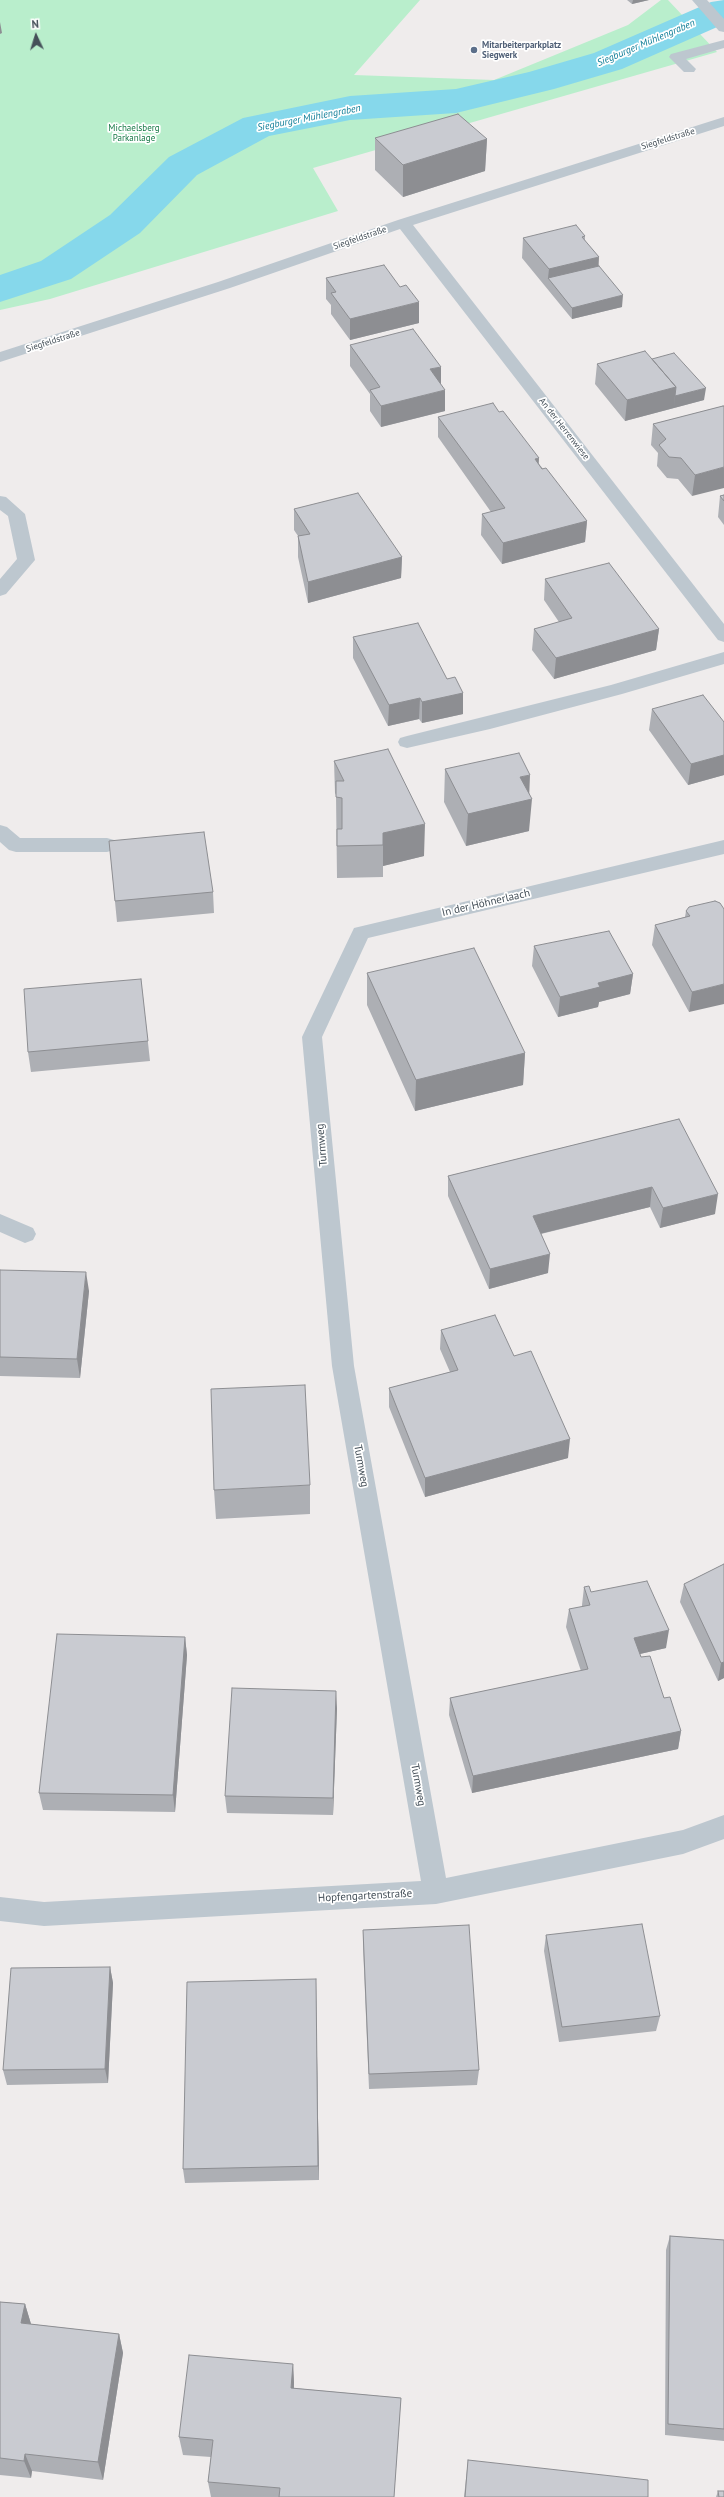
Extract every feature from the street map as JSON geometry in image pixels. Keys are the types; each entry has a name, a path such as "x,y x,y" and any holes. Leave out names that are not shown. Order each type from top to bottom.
{"street":[{"path":"699,0 724,28"},
{"path":"689,69 676,57 724,44"},
{"name":"Siegfeldstraße","path":"0,357 224,285 403,223 722,122"},
{"name":"An der Herrenwiese","path":"403,223 724,636"},
{"path":"0,501 16,514 26,560 0,590"},
{"path":"407,742 490,723 600,694 724,658"},
{"path":"0,832 16,845 108,845"},
{"name":"In der Höhnerlaach","path":"312,1037 361,933 724,847"},
{"name":"Turmweg","path":"312,1037 343,1366 436,1892"},
{"path":"0,1223 25,1234"},
{"name":"Hopfengartenstraße","path":"0,1909 44,1914 436,1892 683,1842 724,1827"}],"green space":[{"name":"Michaelsberg Parkanlage","path":"0,0 420,0 354,75 494,80 628,25 661,0 668,0 717,52 313,168 338,211 50,299 0,310"}],"building":[{"path":"458,114 487,139 403,165 375,138"},
{"path":"576,225 585,236 582,237 599,257 549,269 523,238"},
{"path":"384,265 400,287 406,285 419,302 350,319 331,293 336,292 326,278"},
{"path":"599,266 623,295 572,308 548,278"},
{"path":"413,329 441,367 430,369 445,390 381,406 370,390 380,387 350,345"},
{"path":"645,351 676,387 627,400 597,364"},
{"path":"674,353 706,388 675,396 676,387 652,359"},
{"path":"493,403 499,412 503,411 539,458 535,459 542,469 546,468 587,521 503,543 482,514 505,508 438,417"},
{"path":"724,406 724,467 695,475 681,458 669,457 659,445 666,439 653,424"},
{"path":"358,493 402,557 308,582 298,536 310,534 294,509"},
{"path":"724,495 724,501 720,496"},
{"path":"609,563 659,629 556,658 534,629 572,618 545,579"},
{"path":"418,623 447,679 455,677 463,693 422,702 420,698 389,705 353,637"},
{"path":"703,695 724,722 724,755 691,764 652,709"},
{"path":"388,749 425,824 383,833 383,845 337,846 337,829 342,829 342,798 336,797 336,781 344,781 334,761"},
{"path":"519,753 530,775 520,777 532,799 468,814 445,769"},
{"path":"204,832 213,892 115,901 109,841"},
{"path":"715,901 720,903 724,909 724,984 692,992 655,925 690,916 686,911 689,907"},
{"path":"609,931 633,974 598,983 600,987 560,997 534,946"},
{"path":"474,948 525,1053 416,1080 367,973"},
{"path":"141,979 148,1041 28,1052 24,989"},
{"path":"679,1119 718,1194 663,1208 652,1187 533,1216 550,1254 490,1269 448,1176"},
{"path":"0,1270 86,1272 77,1359 0,1357"},
{"path":"495,1315 514,1356 531,1351 570,1439 425,1478 389,1388 458,1370 441,1330"},
{"path":"305,1385 310,1485 214,1490 211,1389"},
{"path":"724,1564 724,1662 721,1663 684,1584"},
{"path":"647,1581 669,1630 634,1638 641,1657 650,1656 664,1698 670,1697 681,1731 473,1776 450,1698 588,1669 569,1609 590,1605 584,1587 589,1586 591,1592"},
{"path":"57,1634 185,1637 173,1795 39,1793"},
{"path":"232,1688 336,1691 333,1798 225,1796"},
{"path":"642,1924 660,2016 562,2027 546,1935"},
{"path":"469,1925 479,2070 369,2074 363,1930"},
{"path":"110,1967 105,2069 3,2070 11,1968"},
{"path":"316,1979 318,2166 183,2169 187,1982"},
{"path":"670,2236 724,2240 724,2429 668,2424"},
{"path":"0,2302 25,2304 21,2323 119,2334 98,2462 25,2454 24,2461 0,2458"},
{"path":"189,2355 293,2364 291,2388 401,2398 394,2497 279,2497 280,2488 208,2482 213,2440 179,2437"},
{"path":"468,2460 648,2480 648,2497 465,2497"},
{"path":"718,2491 724,2491 724,2497 719,2497"}],"waterway":[{"name":"Siegburger Mühlengraben","path":"0,289 56,270 125,224 183,166 257,126 350,108 456,101 540,81 608,61 724,10"}],"place":[{"name":"Mitarbeiterparkplatz Siegwerk","path":"474,50"}]}
